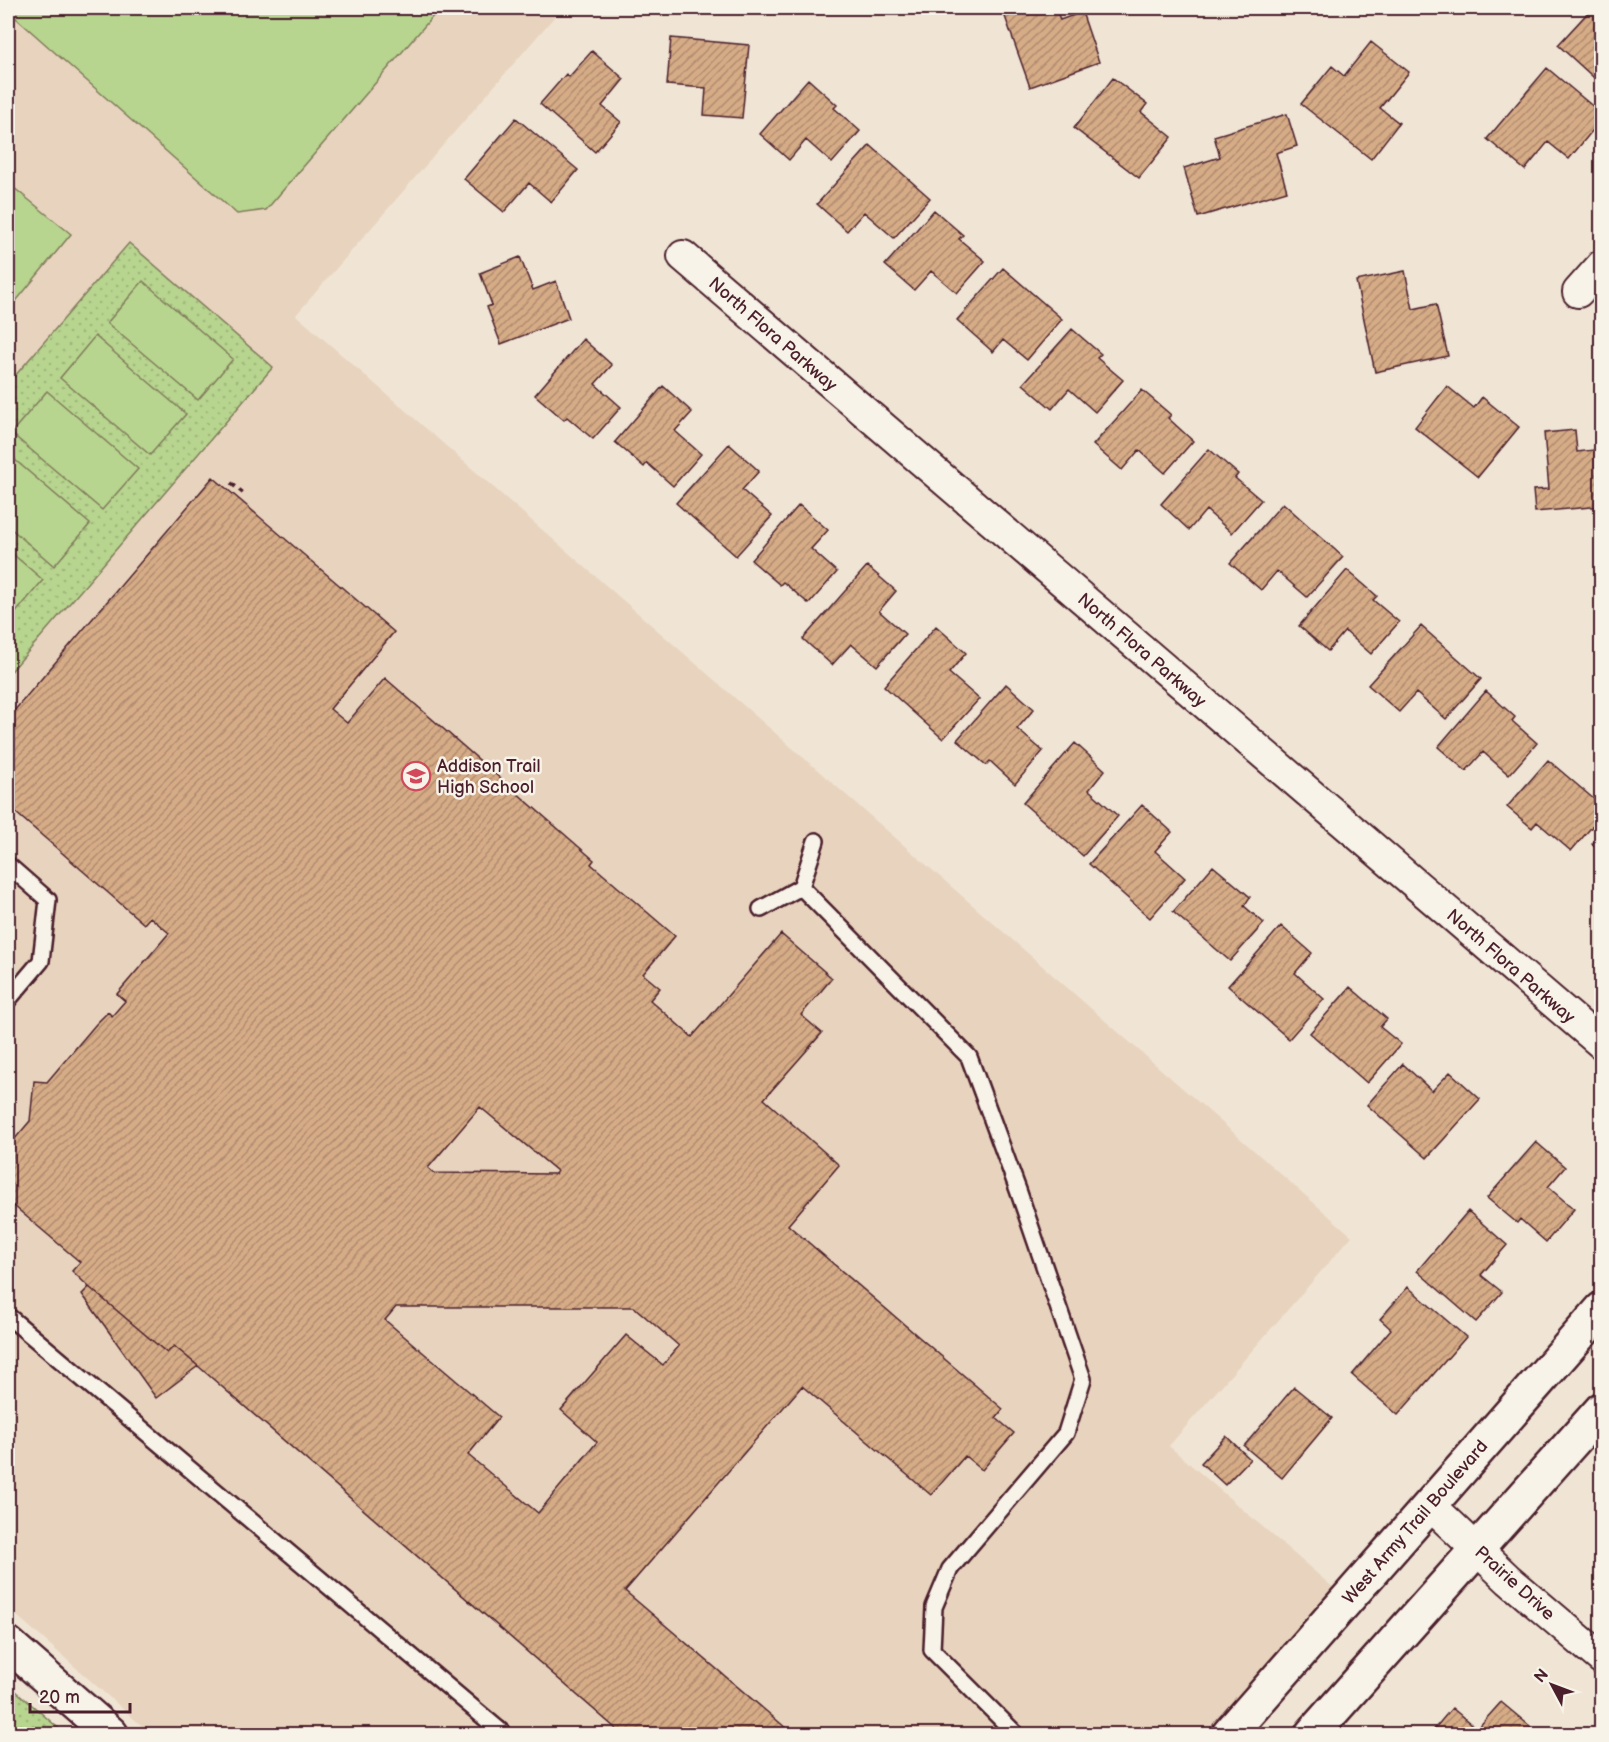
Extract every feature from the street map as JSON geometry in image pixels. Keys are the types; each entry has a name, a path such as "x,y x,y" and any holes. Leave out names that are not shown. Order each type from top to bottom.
{"main road":[{"name":"West Army Trail Boulevard","path":"1229,1734 1602,1309"},
{"path":"1312,1734 1602,1409"},
{"path":"8,1644 111,1734"}],"street":[{"name":"North Flora Parkway","path":"683,256 1602,1044"},
{"path":"1578,292 1602,265"},
{"name":"Prairie Drive","path":"1430,1505 1509,1580 1602,1659"}],"lane":[{"path":"761,909 801,887 816,841"},
{"path":"8,865 48,900 41,961 8,1000"},
{"path":"801,887 969,1057 1083,1378 1066,1433 950,1569 934,1607 932,1650 1016,1734"},
{"path":"8,1316 504,1734"}],"path":[{"path":"231,483 243,493"}],"shaded area":[{"name":"Addison Trail High School","path":"8,8 562,8 296,315 1352,1236 1169,1446 1335,1589 1208,1734 151,1734 8,1608"}],"green space":[{"path":"8,8 440,8 266,210 237,214 8,11"},
{"path":"8,183 71,234 8,311"},
{"path":"129,243 273,367 8,675 8,384"},
{"path":"143,281 233,359 198,400 107,323"},
{"path":"95,336 186,414 150,455 60,378"},
{"path":"47,391 138,469 102,510 11,433"},
{"path":"8,454 90,524 54,566 8,526"},
{"path":"8,550 43,580 8,622"},
{"path":"8,1684 65,1734 8,1734"}],"building":[{"path":"1002,8 1056,8 1060,20 1082,12 1099,62 1030,87"},
{"path":"1355,8 1385,8 1355,11"},
{"path":"1592,8 1602,8 1602,85 1558,45"},
{"path":"671,38 749,45 742,118 704,115 706,88 667,85"},
{"path":"1371,42 1409,72 1380,108 1399,123 1371,159 1301,104 1332,66 1344,76"},
{"path":"592,51 624,79 602,106 621,122 595,152 540,104 566,74 569,77"},
{"path":"1547,68 1602,114 1602,119 1569,159 1548,142 1525,170 1487,139"},
{"path":"1113,78 1147,104 1141,112 1172,137 1139,178 1074,128"},
{"path":"808,79 837,105 834,108 860,131 832,163 806,140 789,160 760,134"},
{"path":"1287,114 1297,146 1276,153 1287,191 1198,217 1184,168 1220,157 1214,136"},
{"path":"516,118 578,170 551,202 529,183 504,212 464,179"},
{"path":"870,145 930,198 894,238 864,212 847,231 817,204"},
{"path":"934,210 963,235 959,239 985,261 957,293 931,271 914,290 885,265"},
{"path":"520,257 533,290 556,281 569,318 501,344 487,307 492,305 480,273"},
{"path":"1003,268 1062,319 1027,360 1003,340 993,352 957,320"},
{"path":"1405,271 1413,309 1436,304 1448,356 1375,372 1356,281"},
{"path":"1072,329 1101,354 1097,358 1123,380 1095,412 1069,389 1052,409 1023,384"},
{"path":"583,339 612,365 595,384 621,407 593,439 567,417 564,420 535,395"},
{"path":"663,386 692,412 675,431 701,454 673,486 647,463 644,467 615,442"},
{"path":"1447,386 1474,408 1482,397 1519,427 1478,477 1415,427"},
{"path":"1142,390 1171,415 1168,418 1193,441 1165,473 1139,450 1122,470 1093,445"},
{"path":"1575,430 1577,452 1602,449 1602,506 1535,512 1533,490 1549,489 1544,433"},
{"path":"729,444 759,471 742,490 772,516 736,556 676,503"},
{"path":"1209,449 1238,474 1235,478 1261,500 1232,533 1206,510 1189,530 1161,504"},
{"name":"Addison Trail High School","path":"213,477 394,632 330,709 347,723 385,678 594,860 591,864 675,936 643,974 660,988 650,1000 692,1037 781,934 832,978 801,1015 822,1033 764,1099 839,1165 788,1225 1003,1409 996,1418 1014,1433 982,1470 965,1456 931,1495 802,1386 625,1591 786,1728 781,1734 622,1734 198,1366 174,1346 167,1353 89,1287 72,1271 80,1262 8,1201 8,1147 30,1121 34,1081 47,1082 96,1024 108,1012 112,1016 125,1001 117,994 169,933 150,917 144,924 8,806 8,718","holes":["480,1107 557,1171 555,1174 434,1173 428,1168","396,1307 634,1307 679,1346 663,1365 626,1335 561,1410 597,1442 538,1513 468,1455 499,1417 385,1320"]},
{"path":"1283,503 1343,557 1307,597 1277,571 1261,590 1230,563"},
{"path":"799,505 828,530 811,549 837,572 809,604 783,582 780,585 751,560"},
{"path":"867,566 896,591 879,611 905,634 877,666 851,644 832,665 803,639"},
{"path":"1347,570 1377,596 1373,600 1399,622 1371,654 1345,631 1328,651 1299,626"},
{"path":"936,626 966,653 949,673 979,699 943,739 884,686"},
{"path":"1421,626 1481,679 1446,719 1416,693 1399,712 1368,685"},
{"path":"1006,684 1034,709 1017,729 1043,751 1015,784 990,761 986,765 957,740"},
{"path":"1486,691 1515,717 1512,721 1537,743 1509,775 1483,752 1466,771 1438,747"},
{"path":"1075,743 1105,770 1089,790 1118,816 1083,856 1023,803"},
{"path":"1548,760 1602,806 1602,815 1571,851 1537,822 1532,828 1507,807"},
{"path":"1142,805 1172,832 1155,851 1185,878 1150,918 1089,864"},
{"path":"1602,834 1602,853 1592,844"},
{"path":"1213,866 1250,897 1244,906 1264,923 1230,961 1173,912"},
{"path":"1281,926 1312,953 1295,973 1324,999 1289,1039 1228,986"},
{"path":"1350,987 1387,1019 1380,1027 1401,1044 1367,1083 1310,1033"},
{"path":"1403,1064 1432,1091 1450,1072 1480,1099 1427,1158 1367,1105"},
{"path":"1536,1142 1565,1167 1548,1187 1574,1209 1546,1242 1520,1219 1517,1223 1487,1198"},
{"path":"1468,1211 1507,1245 1481,1275 1502,1292 1476,1322 1417,1271"},
{"path":"89,1287 167,1353 174,1346 198,1366 156,1398 82,1294"},
{"path":"1408,1287 1466,1337 1398,1415 1352,1375 1391,1329 1380,1319"},
{"path":"1294,1387 1332,1418 1282,1478 1244,1446"},
{"path":"1226,1436 1250,1459 1225,1485 1201,1463"},
{"path":"1501,1702 1531,1727 1524,1734 1430,1734 1452,1708 1477,1729"}],"place":[{"name":"Addison Trail High School","path":"416,776"}]}
